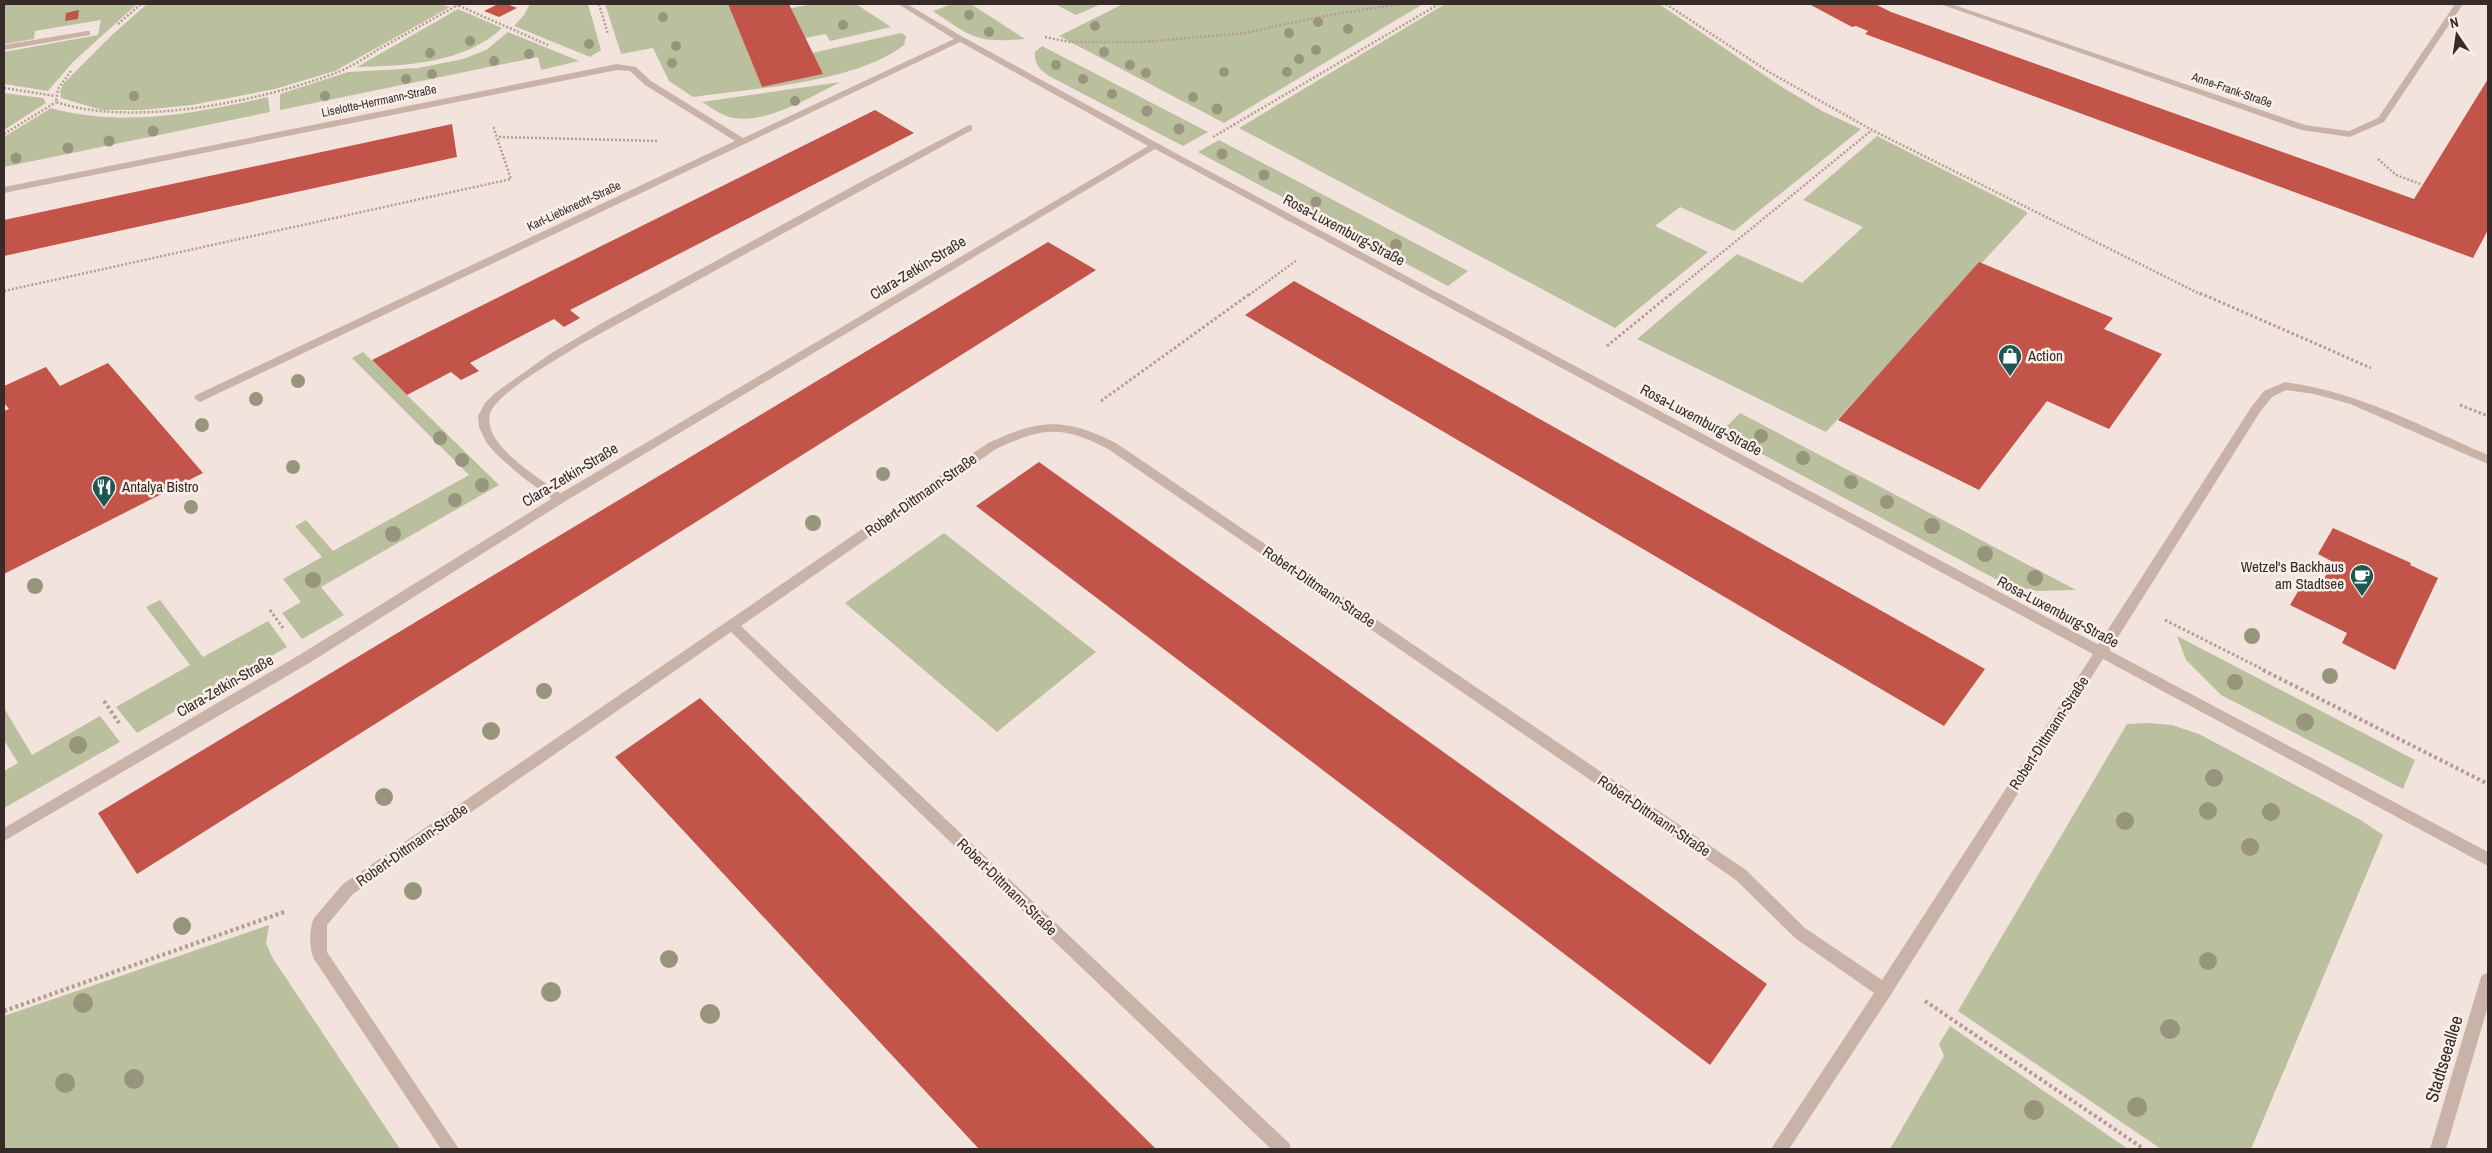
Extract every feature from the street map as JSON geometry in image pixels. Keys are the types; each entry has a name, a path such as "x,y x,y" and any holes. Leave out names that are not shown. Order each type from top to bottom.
{"street":[{"name":"Rosa-Luxemburg-Straße","path":"902,4 960,39 1178,158 2488,859"},
{"name":"Anne-Frank-Straße","path":"1944,4 2304,128 2350,134"},
{"path":"2350,134 2381,120 2459,4"},
{"path":"4,48 87,33"},
{"name":"Karl-Liebknecht-Straße","path":"200,398 960,39"},
{"name":"Liselotte-Herrmann-Straße","path":"4,190 617,67 633,69 648,83 741,141"},
{"path":"560,499 497,449 484,428 484,416 489,406 504,391 558,354 616,320 969,128"},
{"name":"Clara-Zetkin-Straße","path":"4,835 306,658 560,499 1156,146"},
{"name":"Robert-Dittmann-Straße","path":"1779,1149 2101,652 2131,602 2170,546 2256,409 2268,394 2285,386 2314,390 2354,401 2488,460"},
{"name":"Robert-Dittmann-Straße","path":"451,1149 319,954 319,923 348,889 992,446 1016,434 1035,428 1066,426 1087,432 1112,446 1741,875 1800,933 1887,984"},
{"name":"Robert-Dittmann-Straße","path":"732,625 1283,1149"},
{"name":"Stadtseeallee","path":"2438,1149 2488,980"}],"path":[{"path":"114,27 141,4"},
{"path":"56,102 79,110 108,114 142,114 267,94 339,72 458,4 604,69"},
{"path":"1045,37 1069,42 1143,42 1244,33 1329,15 1401,4"},
{"path":"1178,158 1439,4"},
{"path":"1666,4 1769,72 1872,130 2220,304 2374,370"},
{"path":"56,102 57,89 74,67"},
{"path":"4,88 55,96"},
{"path":"4,291 511,179 498,137 478,94"},
{"path":"4,134 56,102"},
{"path":"1577,371 1872,130"},
{"path":"2350,134 2396,175 2422,185"},
{"path":"498,137 660,141"},
{"path":"1066,426 1328,238"},
{"path":"2454,403 2488,416"},
{"path":"2131,602 2488,784"},
{"path":"4,1011 348,889"},
{"path":"1887,984 2144,1149"}],"green space":[{"path":"4,4 137,4 73,62 48,91 4,84 4,52 98,35 101,20 35,31 34,39 4,44"},
{"path":"147,4 440,4 450,7 335,71 275,89 192,105 142,110 102,110 61,98 60,91 64,83 112,35"},
{"path":"530,4 588,4 601,50 590,57 514,26 524,15"},
{"path":"605,4 728,4 762,87 822,74 812,53 901,33 906,36 904,45 883,58 832,76 774,87 693,97 669,81 653,48 621,54"},
{"path":"814,4 856,4 891,27 830,41 826,34 805,38 791,8"},
{"path":"952,4 971,4 1025,39 996,40 976,37 933,11"},
{"path":"1055,4 1101,4 1076,15"},
{"path":"1123,4 1423,4 1224,123 1059,36"},
{"path":"1445,4 1659,4 1782,87 1822,111 1861,129 1734,231 1680,207 1655,226 1708,252 1615,328 1239,128"},
{"path":"458,9 502,28 487,40 471,49 453,55 415,63 357,67"},
{"path":"508,32 579,61 541,70 538,57 280,110 280,94 348,72 418,68 463,59 486,50"},
{"path":"1042,46 1208,132 1183,146 1046,74 1038,66 1035,56 1035,52"},
{"path":"841,82 789,108 748,119 730,117 717,112 702,102"},
{"path":"4,93 43,98 46,103 4,130"},
{"path":"268,97 270,112 4,167 4,137 51,108 78,114 132,118 187,113"},
{"path":"1877,136 2027,212 2027,214 1826,432 1637,339 1737,254 1802,283 1863,227 1803,200"},
{"path":"1219,140 1468,271 1448,286 1198,152"},
{"path":"363,352 499,485 321,587 344,615 302,639 282,613 301,602 283,579 322,557 295,526 306,520 333,551 469,475 352,358"},
{"path":"1740,413 2076,590 2037,591 2005,584 1721,432"},
{"path":"944,533 1096,652 997,732 845,603"},
{"path":"160,600 203,657 268,621 287,647 137,733 116,707 190,665 146,607"},
{"path":"2177,636 2415,760 2403,789 2221,695 2186,660"},
{"path":"4,708 32,755 100,716 120,742 4,808 4,771 18,763 4,740"},
{"path":"2127,724 2172,725 2199,734 2359,819 2383,835 2251,1149 2161,1149 1958,1011"},
{"path":"269,925 266,943 272,957 400,1149 4,1149 4,1016"},
{"path":"1950,1026 2128,1149 1890,1149 1944,1056 1939,1044"}],"building":[{"path":"498,4 507,4 517,8 499,17 484,11"},
{"path":"728,4 789,4 823,74 762,87"},
{"path":"1809,4 1875,4 1891,12 2414,199 2488,79 2488,230 2473,258 1865,34 1868,31 1856,26 1852,27"},
{"path":"79,10 78,19 65,21 66,13"},
{"path":"875,110 914,133 570,310 580,318 564,327 554,319 470,363 479,371 461,380 451,372 407,395 372,360"},
{"path":"452,124 457,157 4,256 4,220"},
{"path":"1048,242 1096,270 137,874 98,813"},
{"name":"Action","path":"1979,262 2113,318 2104,329 2162,354 2109,429 2047,401 1979,490 1838,420"},
{"path":"1294,281 1985,669 1944,726 1245,315"},
{"path":"108,363 203,473 4,574 4,411 9,409 4,403 4,386 46,367 60,386"},
{"path":"1039,462 1767,984 1710,1065 976,506"},
{"name":"Wetzel's Backhaus am Stadtsee","path":"2333,528 2411,563 2410,565 2438,578 2395,670 2342,643 2347,633 2290,605 2304,581 2319,588 2333,562 2318,554"},
{"path":"700,698 1156,1149 979,1149 615,757"}],"place":[{"name":"Action","path":"2010,377"},
{"name":"Antalya Bistro","path":"104,508"},
{"name":"Wetzel's Backhaus am Stadtsee","path":"2362,597"}]}
